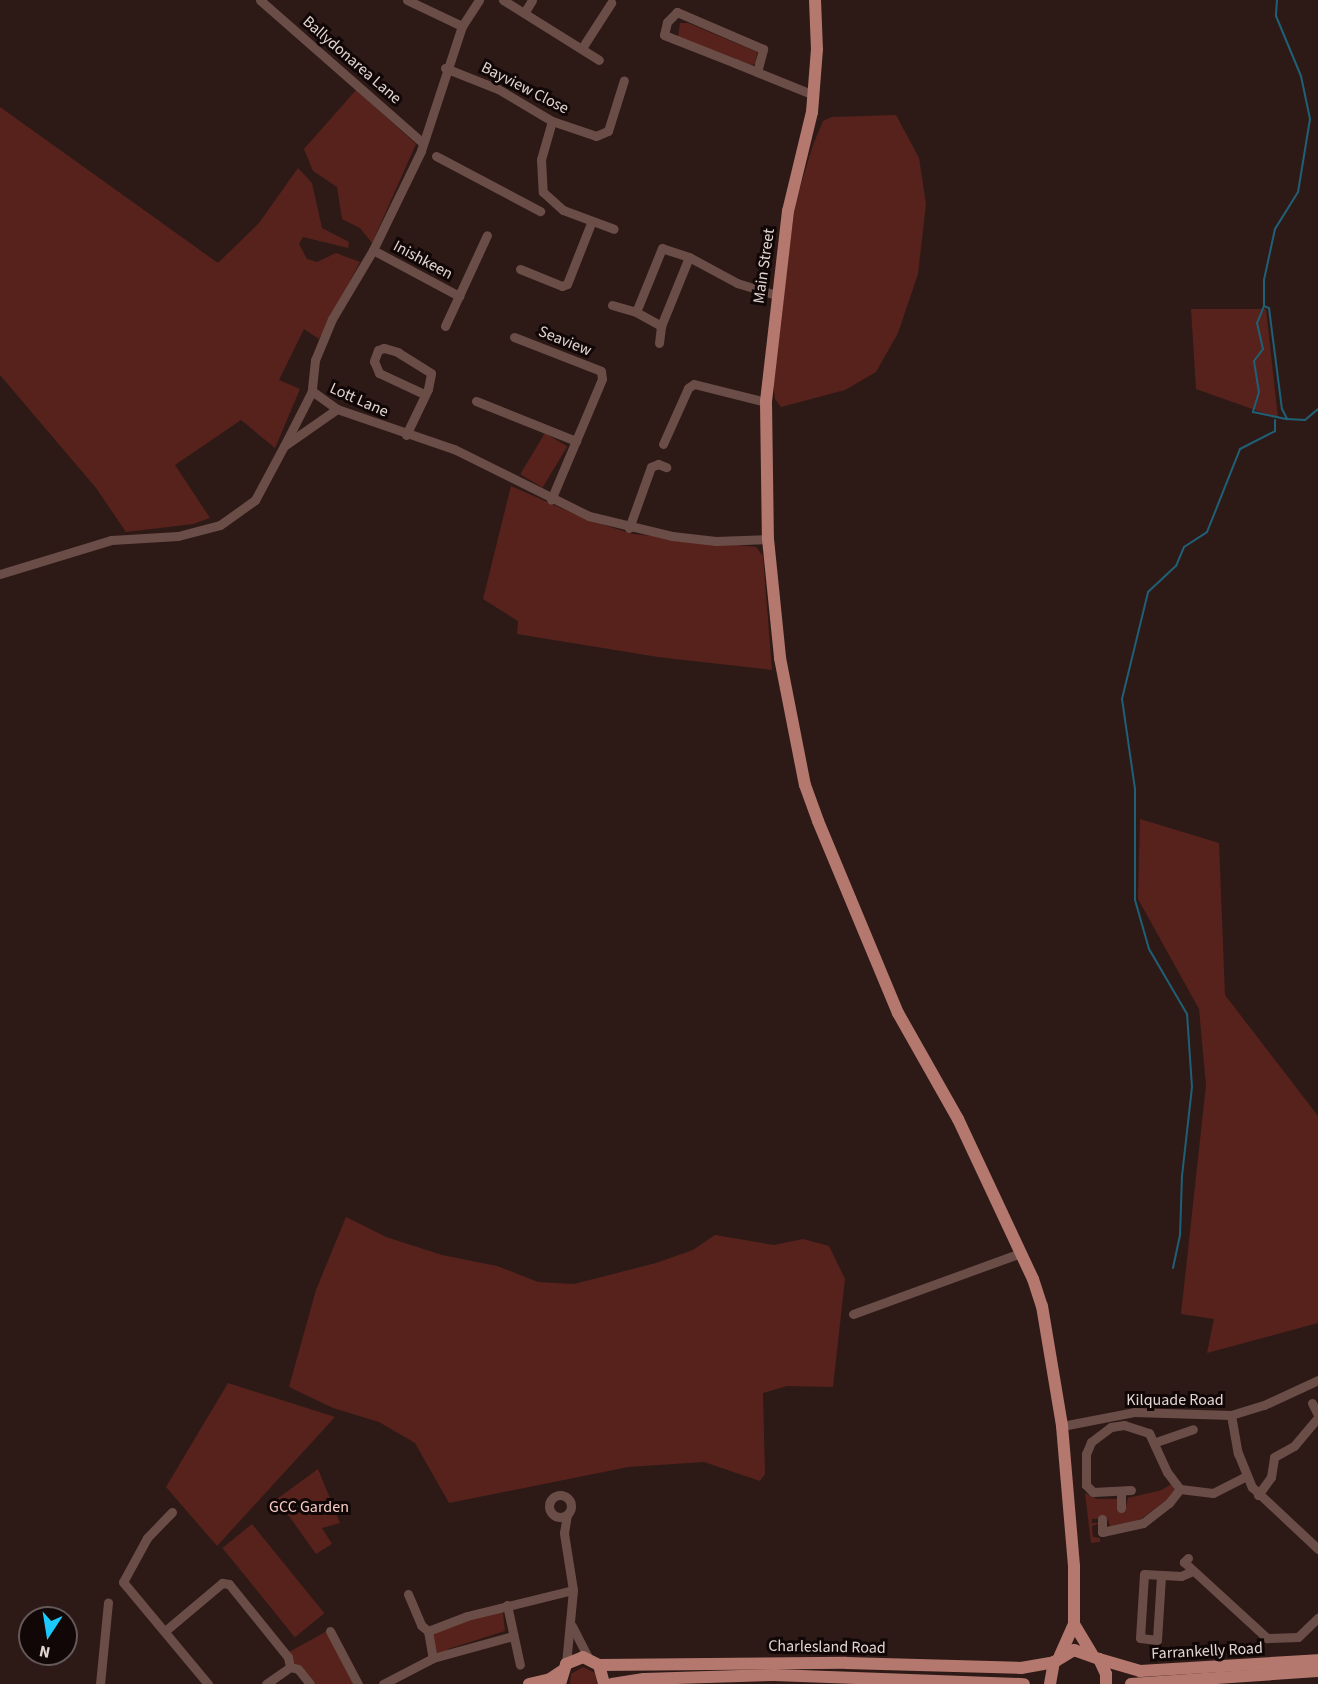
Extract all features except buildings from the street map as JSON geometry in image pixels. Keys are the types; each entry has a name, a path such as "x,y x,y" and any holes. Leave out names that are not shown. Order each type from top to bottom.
{"main road":[{"name":"Main Street","path":"815,0 814,95 788,211 776,295 766,402 768,539 780,658 804,785 898,1013 958,1119 1021,1253 1042,1306 1062,1426 1074,1566 1074,1624"},
{"path":"1074,1624 1106,1674 1106,1684"},
{"path":"1050,1684 1057,1659 1074,1624"},
{"name":"Farrankelly Road","path":"1057,1659 1074,1650 1140,1671 1318,1660"},
{"name":"Charlesland Road","path":"564,1668 593,1661 846,1663 1021,1668 1057,1659"},
{"path":"593,1661 604,1684"},
{"path":"529,1684 550,1679 564,1668"},
{"path":"560,1684 564,1668"},
{"name":"Farrankelly Road","path":"1131,1684 1318,1671"},
{"name":"Charlesland Road","path":"612,1684 644,1679 774,1675 1023,1684"}],"street":[{"name":"Ballydonarea Lane","path":"260,0 423,143"},
{"path":"407,0 462,26"},
{"name":"Lott Lane","path":"479,0 462,26 446,68 423,143 373,250 332,320 315,360 312,391 337,409 474,458 552,500 629,528 716,541 768,539"},
{"path":"503,0 599,60"},
{"path":"524,13 532,0"},
{"path":"582,48 610,3"},
{"path":"757,72 763,49 677,12 668,22 664,35 814,95"},
{"name":"Bayview Close","path":"446,68 498,89 552,121 604,135 624,80"},
{"path":"552,121 541,159 543,192 562,210 591,223 614,229"},
{"path":"436,156 540,211"},
{"path":"525,203 543,192"},
{"path":"520,269 562,286 567,284 591,223"},
{"name":"Inishkeen","path":"445,326 487,235"},
{"name":"Inishkeen","path":"373,250 459,296"},
{"path":"636,312 660,250 689,257 737,283 776,295"},
{"path":"659,343 661,326 689,257"},
{"path":"612,305 636,312 661,326"},
{"name":"Seaview","path":"514,337 601,371 599,388 552,500"},
{"path":"406,435 424,394 431,378 428,369 392,350 378,350 375,368 379,373 424,394"},
{"path":"663,444 688,388 694,384 766,402"},
{"path":"0,574 111,540 208,530 255,500 312,391"},
{"path":"476,401 576,441"},
{"path":"284,446 337,409"},
{"path":"629,528 651,467 658,464 666,467"},
{"path":"853,1314 1021,1253"},
{"name":"Kilquade Road","path":"1062,1426 1134,1412 1231,1415 1264,1405 1318,1380"},
{"path":"1258,1495 1271,1477 1274,1457 1294,1446 1318,1416 1312,1403"},
{"path":"1231,1415 1246,1476 1258,1495 1318,1549"},
{"path":"1121,1508 1126,1491 1093,1492 1086,1485 1086,1454 1091,1442 1099,1433 1124,1425 1149,1433 1156,1442 1167,1472 1180,1489 1213,1492 1246,1476"},
{"path":"1156,1442 1194,1429"},
{"path":"1102,1518 1102,1532 1143,1523 1169,1503 1180,1489"},
{"path":"564,1533 549,1504 560,1495 571,1502 564,1533 573,1590 572,1626 564,1668"},
{"path":"172,1512 157,1524 122,1576 127,1588 208,1684"},
{"path":"555,1516 567,1515"},
{"path":"1188,1558 1184,1562 1267,1638 1298,1637 1318,1618"},
{"path":"1161,1576 1157,1640 1140,1638 1144,1574 1181,1576 1193,1571"},
{"path":"165,1631 222,1583 229,1584 288,1657 290,1667"},
{"path":"428,1631 507,1605 573,1590"},
{"path":"408,1594 421,1625 428,1631 433,1658"},
{"path":"100,1684 103,1621 108,1602"},
{"path":"507,1605 520,1665"},
{"path":"572,1626 593,1661"},
{"path":"330,1631 358,1684"},
{"path":"383,1684 433,1658 513,1636"},
{"path":"266,1684 290,1667 298,1669 310,1684"}],"green space":[{"path":"680,23 688,23 757,52 756,64 752,65 678,37"},
{"path":"356,90 416,144 372,243 360,228 342,219 337,187 313,171 304,149"},
{"path":"0,107 218,263 259,223 298,168 312,183 322,228 349,242 348,248 303,237 299,244 307,259 317,262 336,253 360,262 319,339 304,329 279,380 300,389 275,448 241,420 175,465 210,518 193,524 126,532 96,488 0,375"},
{"path":"896,115 919,158 926,204 918,274 898,333 876,372 845,390 781,407 775,399 773,383 795,204 813,145 823,121 832,117"},
{"path":"1191,309 1266,309 1278,418 1196,389"},
{"path":"545,433 567,446 543,488 520,474"},
{"path":"511,486 588,520 633,534 756,547 763,556 772,670 658,657 517,634 518,621 483,599"},
{"path":"1140,819 1219,843 1225,995 1318,1116 1318,1323 1207,1353 1214,1319 1181,1314 1206,1085 1199,1009 1138,899"},
{"path":"346,1217 386,1237 442,1255 497,1266 538,1282 574,1284 656,1263 693,1250 715,1235 774,1245 803,1239 829,1246 845,1279 833,1387 787,1386 763,1393 765,1474 760,1481 704,1462 628,1467 449,1503 415,1443 379,1422 333,1408 289,1387 316,1290"},
{"path":"228,1383 335,1417 217,1546 166,1487"},
{"name":"GCC Garden","path":"318,1469 340,1523 322,1528 332,1544 316,1554 277,1499"},
{"path":"1171,1484 1176,1493 1141,1519 1111,1528 1107,1518 1092,1519 1092,1523 1100,1523 1092,1526 1093,1537 1100,1538 1100,1542 1091,1543 1085,1493 1097,1499 1119,1499 1120,1507 1126,1507 1128,1498 1162,1490"},
{"path":"252,1524 324,1613 295,1637 222,1548"},
{"path":"497,1611 503,1613 505,1631 448,1649 447,1654 435,1652 430,1637 433,1631"},
{"path":"327,1631 355,1684 316,1684 292,1661 289,1652"},
{"path":"583,1667 595,1673 597,1684 570,1684 571,1674"}],"waterway":[{"path":"1277,0 1276,16 1301,76 1310,119 1298,192 1275,229 1264,280 1264,306 1269,308 1282,409 1287,419 1305,420 1318,409"},
{"path":"1264,306 1257,323 1263,349 1254,361 1259,392 1253,412 1287,419"},
{"path":"1173,1268 1180,1236 1182,1176 1192,1087 1187,1014 1149,949 1135,900 1135,789 1122,699 1148,592 1176,566 1184,547 1207,532 1240,449 1275,431 1275,420"}]}
